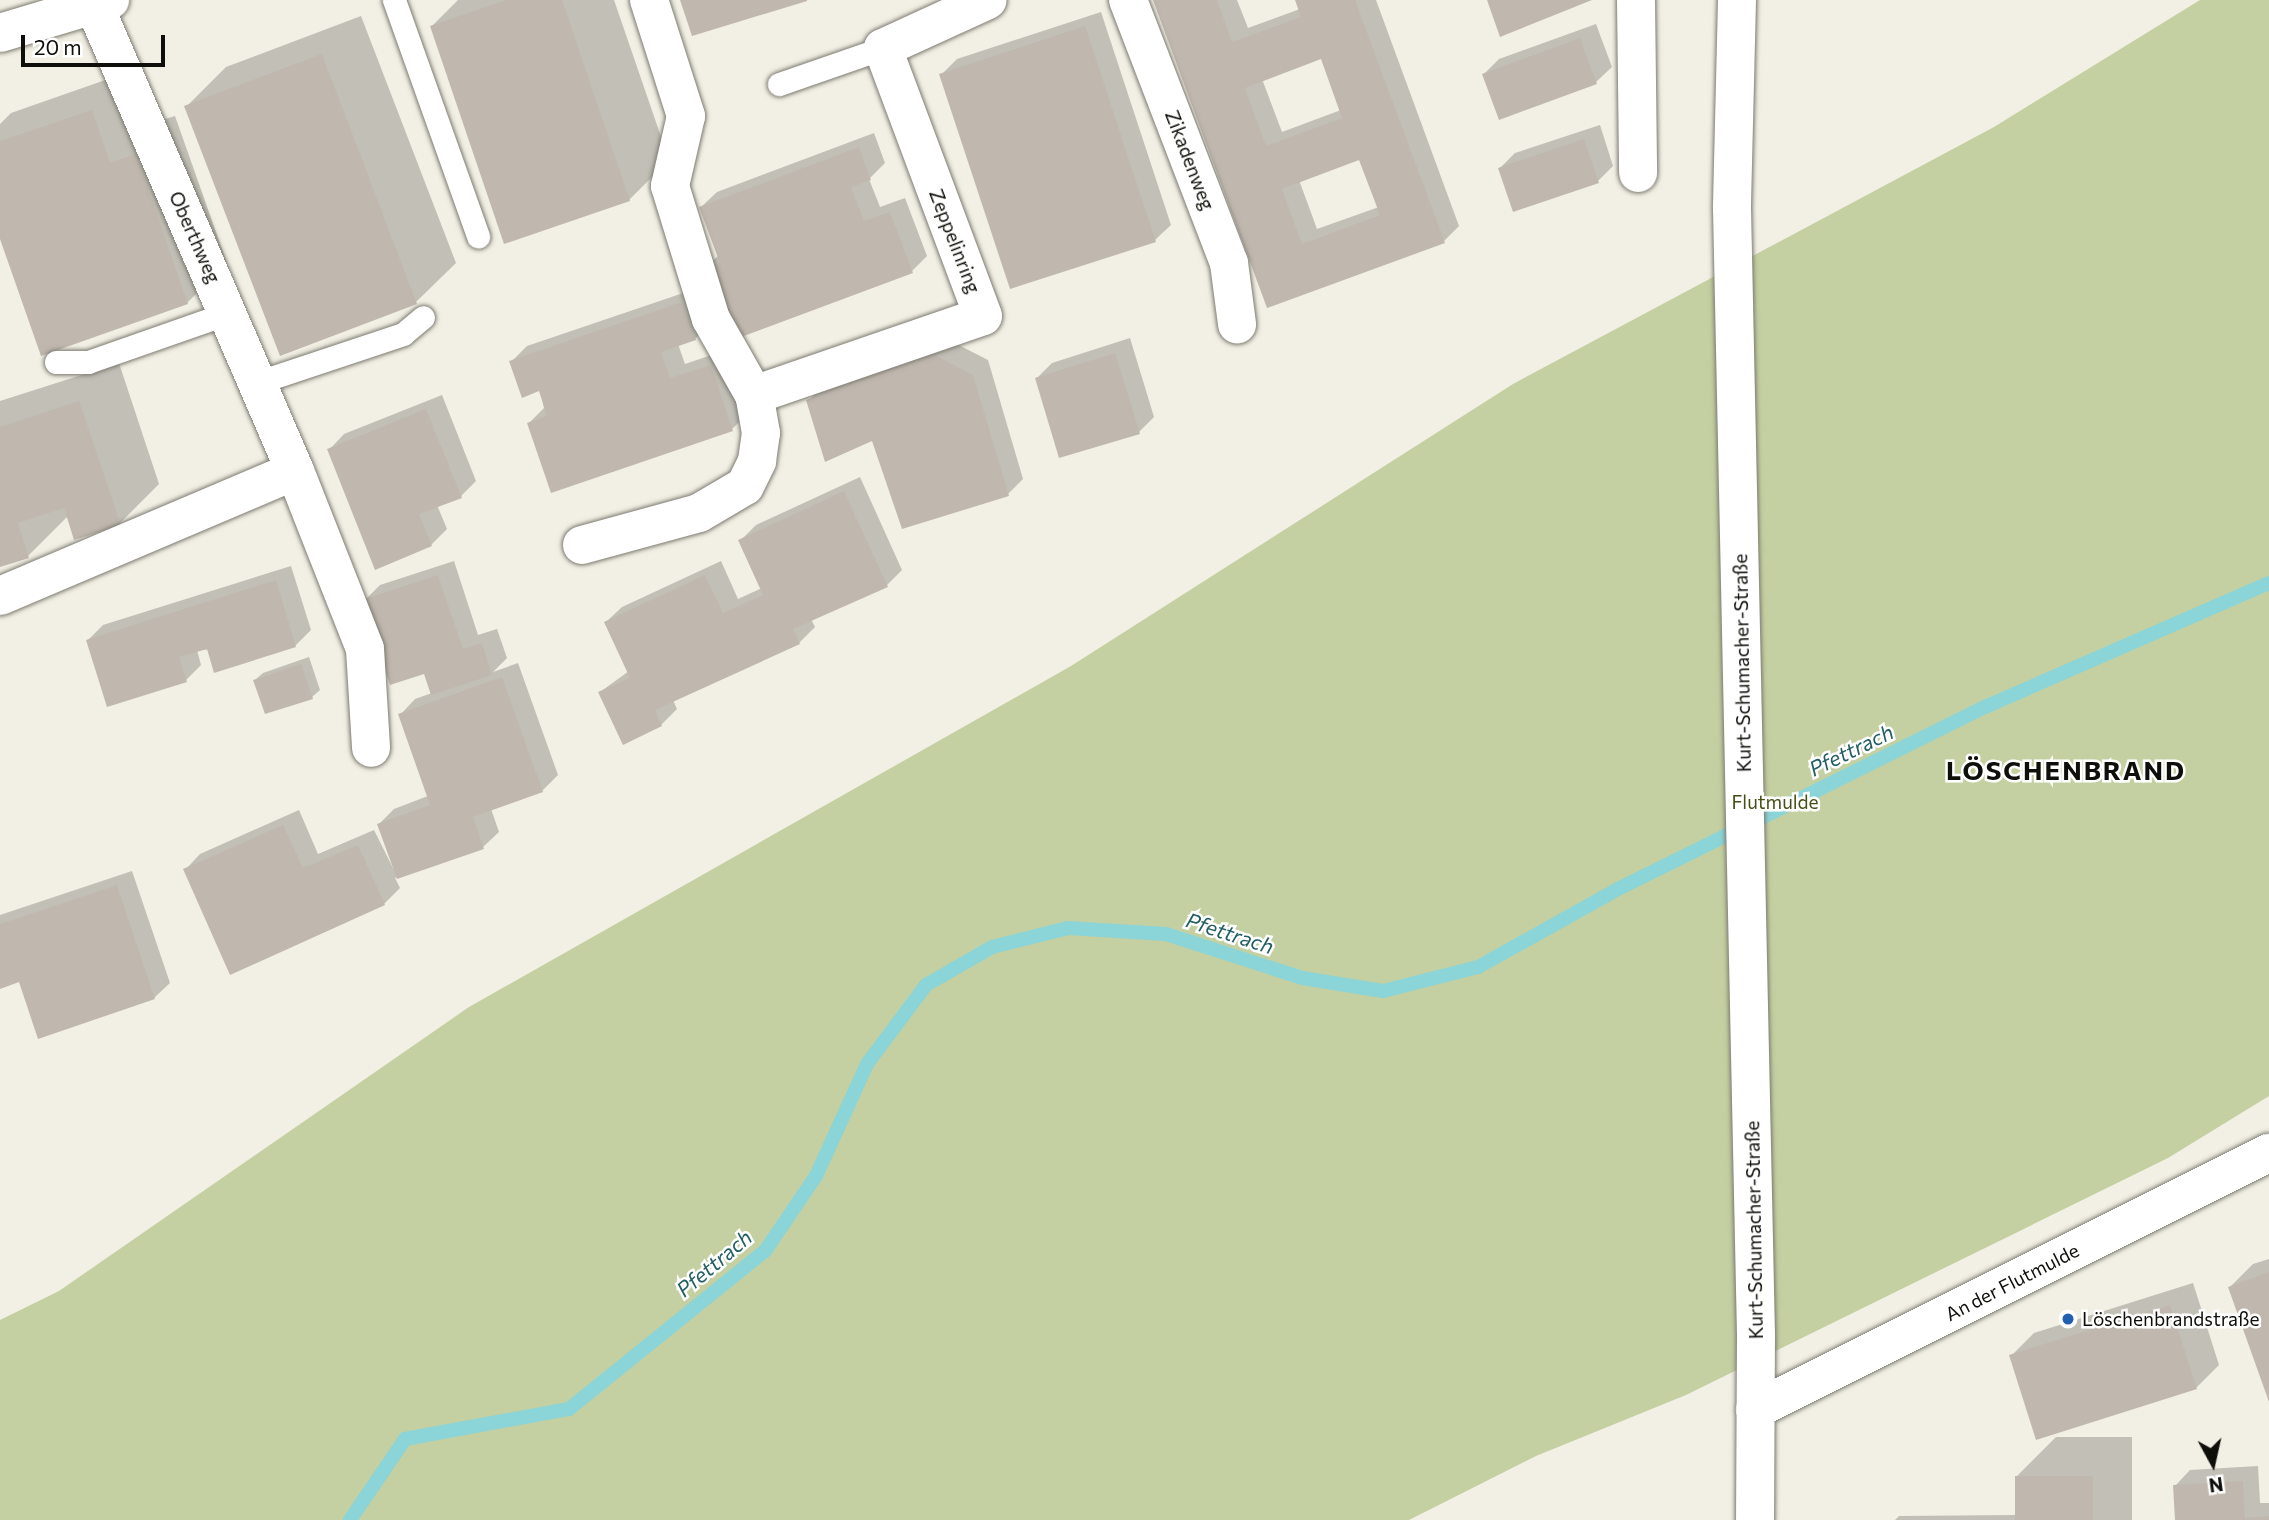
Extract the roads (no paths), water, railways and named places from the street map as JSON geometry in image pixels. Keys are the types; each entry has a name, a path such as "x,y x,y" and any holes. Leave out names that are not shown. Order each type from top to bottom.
{"street":[{"path":"582,545 699,513 746,486 757,461 761,433 754,395 711,320 670,186 687,116 649,0"},
{"path":"883,47 988,0"},
{"name":"Zikadenweg","path":"1128,0 1229,263 1237,324"},
{"path":"1636,0 1638,173"},
{"name":"Kurt-Schumacher-Straße","path":"1737,0 1732,208 1756,1335 1755,1410"},
{"path":"0,33 102,2"},
{"name":"Oberthweg","path":"102,2 295,471 365,649 371,748"},
{"name":"Zeppelinring","path":"754,395 983,316 883,47"},
{"path":"0,596 295,471"},
{"name":"An der Flutmulde","path":"1755,1410 2269,1153"},
{"path":"1755,1410 1755,1520"}],"lane":[{"path":"394,0 478,236"},
{"path":"779,84 883,47"},
{"path":"56,362 88,362 229,313"},
{"path":"258,382 403,334 422,317"}],"waterway":[{"name":"Pfettrach","path":"350,1520 405,1439 569,1409 765,1251 816,1176 867,1064 926,985 992,947 1068,928 1166,934 1302,978 1383,991 1478,967 1620,888 1985,707 2269,583"}],"place":[{"name":"Löschenbrandstraße","path":"2068,1319"}],"district":[{"name":"LÖSCHENBRAND","path":"2066,770"}],"park label":[{"name":"Flutmulde","path":"1775,802"}]}
